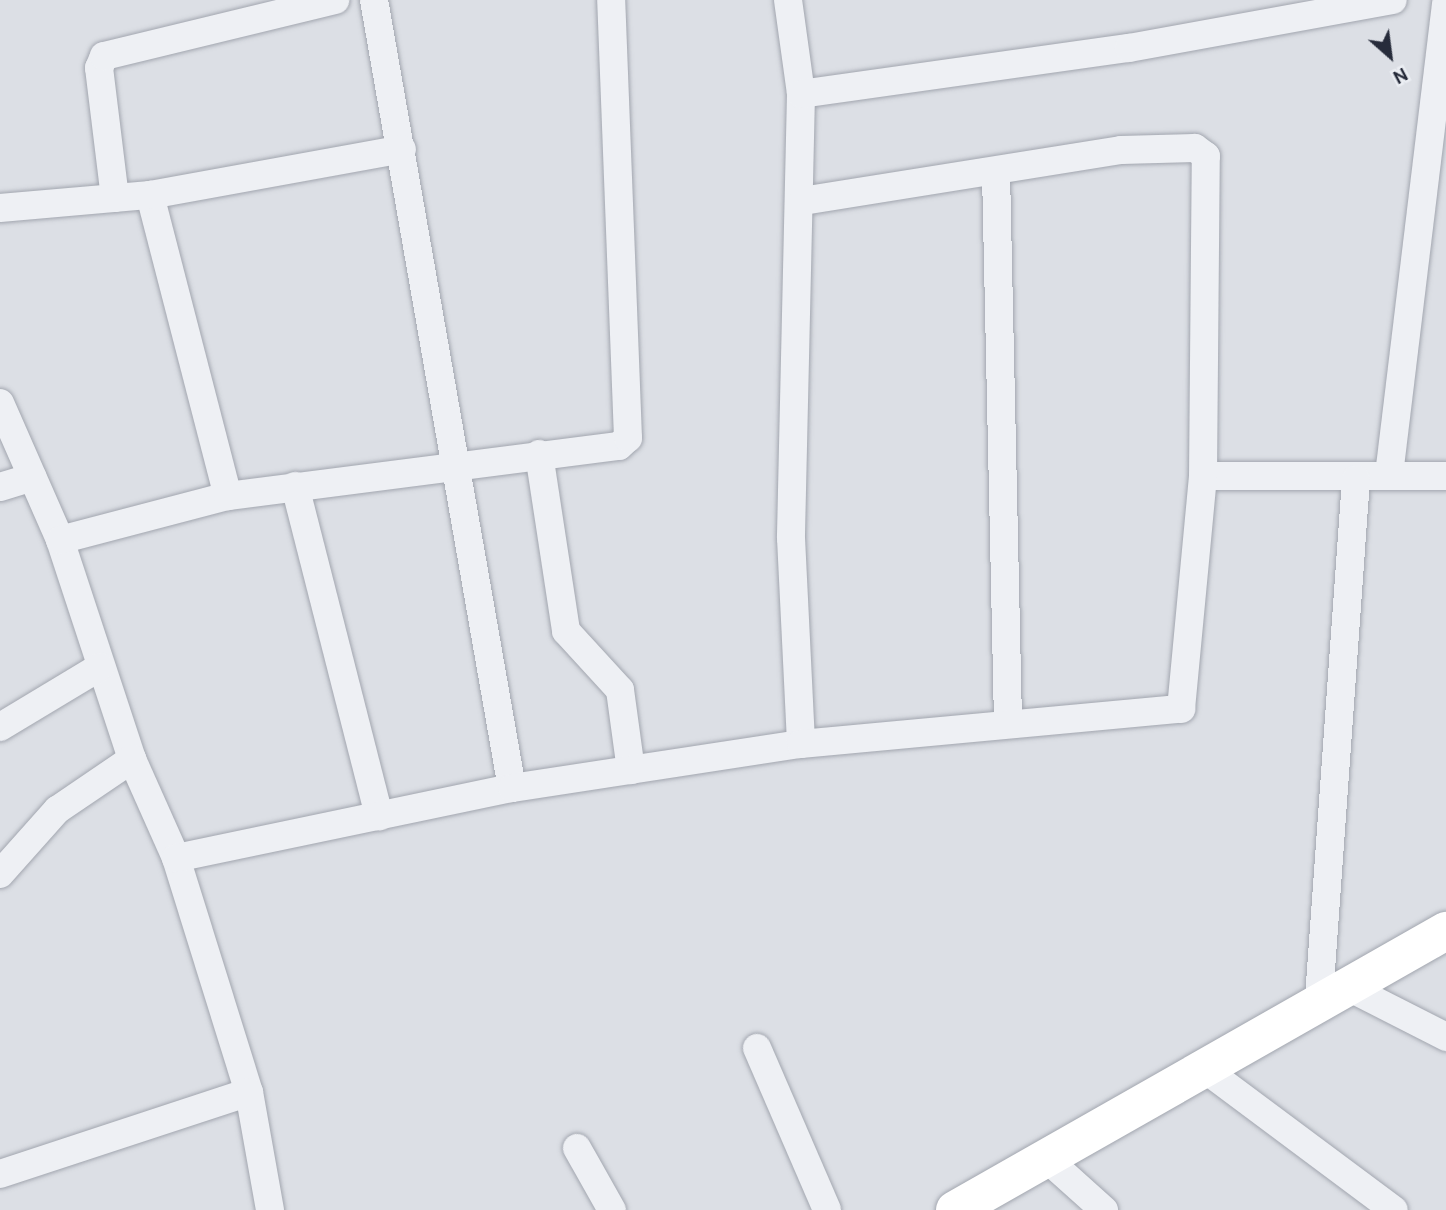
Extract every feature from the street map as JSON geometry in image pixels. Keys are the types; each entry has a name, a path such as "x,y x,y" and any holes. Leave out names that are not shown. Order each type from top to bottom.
{"street":[{"path":"115,198 99,68 104,56 335,0"},
{"path":"374,0 512,788"},
{"path":"60,540 228,496 456,463 619,446 631,427 611,0"},
{"path":"788,0 801,94 803,201 791,538 800,744"},
{"path":"801,94 1129,48 1393,0"},
{"path":"1390,475 1446,3"},
{"path":"176,858 512,788 800,744 1008,722 1181,709 1203,477 1210,166 1206,156 1195,148 1121,150 803,201"},
{"path":"0,208 150,195 402,149"},
{"path":"996,172 1008,722"},
{"path":"150,195 228,496"},
{"path":"0,404 60,540 132,759 176,858 249,1092 271,1210"},
{"path":"539,454 566,631 620,690 631,770"},
{"path":"0,486 33,477"},
{"path":"1203,477 1446,477"},
{"path":"1335,993 1356,479"},
{"path":"295,486 379,816"},
{"path":"0,727 100,667"},
{"path":"0,874 57,810 132,759"},
{"path":"955,1210 1206,1070 1446,931"},
{"path":"1335,993 1446,1037"},
{"path":"757,1048 827,1210"},
{"path":"1206,1070 1394,1210"},
{"path":"0,1174 249,1092"},
{"path":"577,1148 612,1210"},
{"path":"1046,1158 1104,1210"}]}
